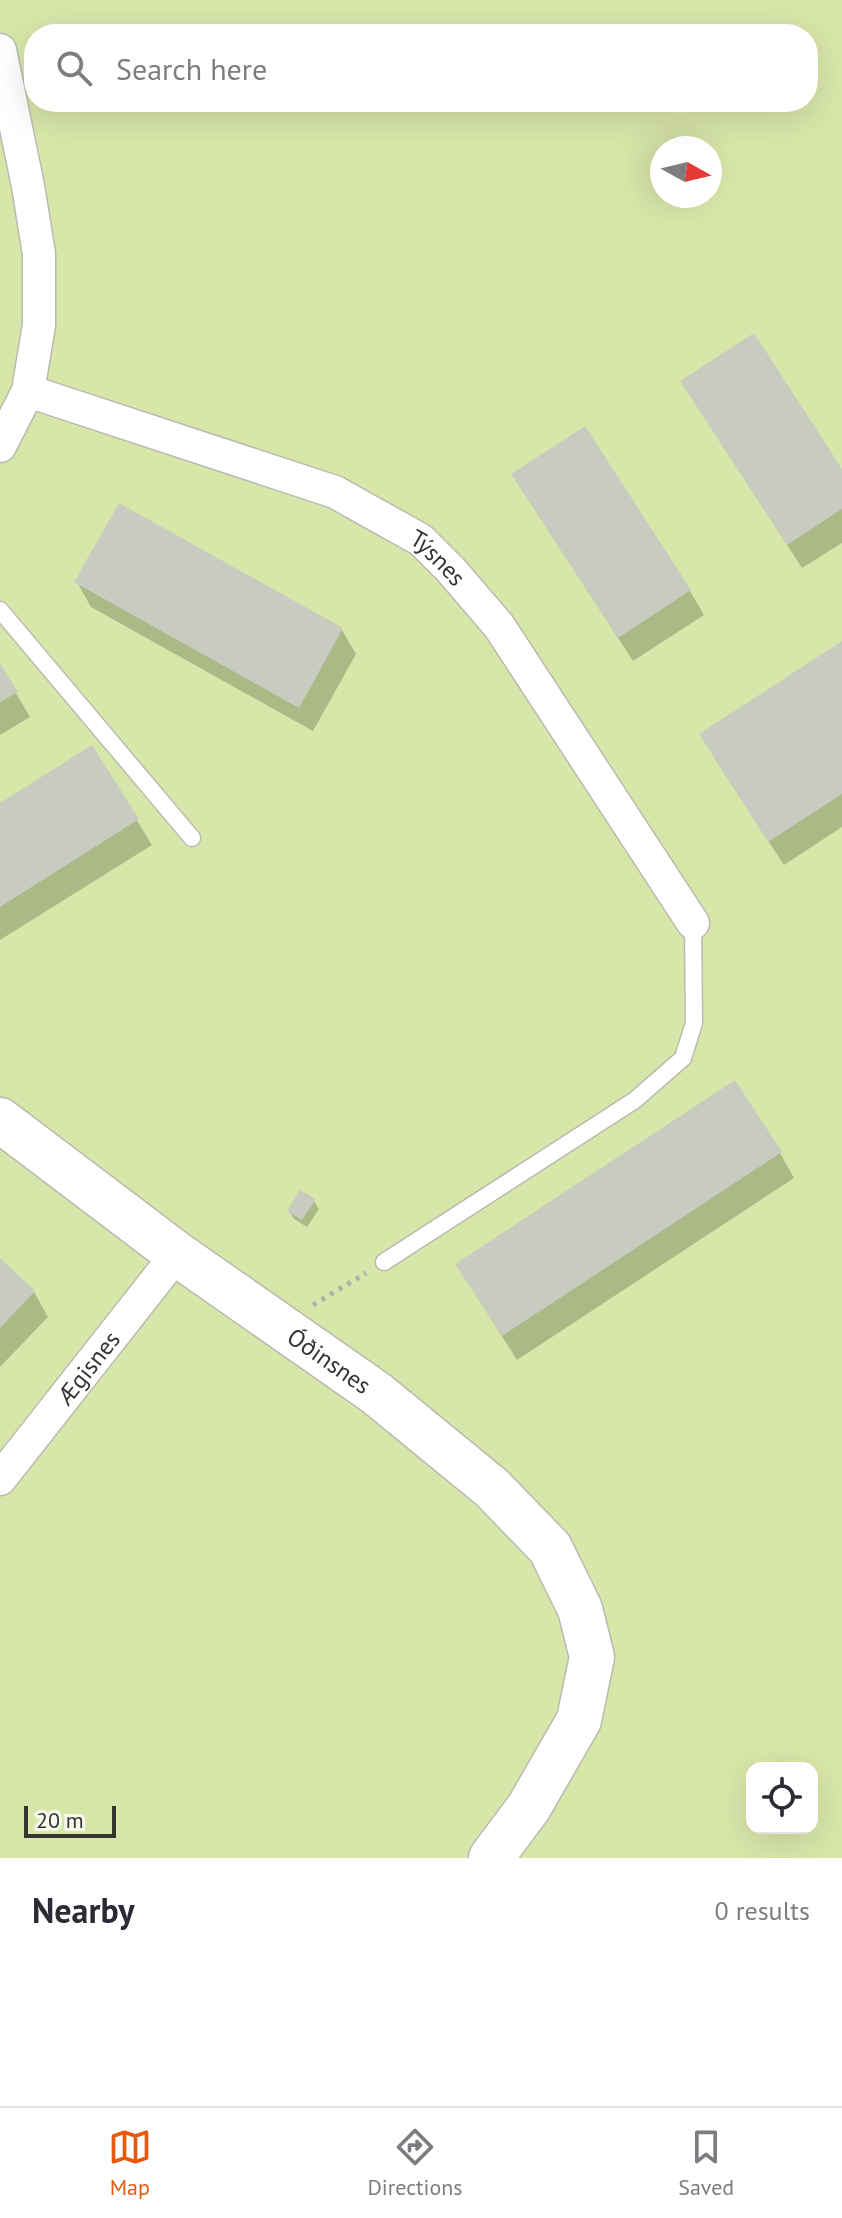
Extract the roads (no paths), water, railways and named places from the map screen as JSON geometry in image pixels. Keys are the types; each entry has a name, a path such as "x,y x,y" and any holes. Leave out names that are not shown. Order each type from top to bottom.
{"street":[{"path":"0,50 39,254 39,325 28,391 0,446"},
{"name":"Týsnes","path":"28,391 335,492 421,540 499,626 693,923"},
{"name":"Óðinsnes","path":"0,1120 177,1254 376,1393 492,1488 550,1548 580,1609 592,1657 579,1720 529,1807 491,1858"},
{"name":"Ægisnes","path":"0,1479 177,1254"}],"lane":[{"path":"0,610 192,838"},
{"path":"384,1262 635,1100 683,1058 694,1023 693,923"}]}
